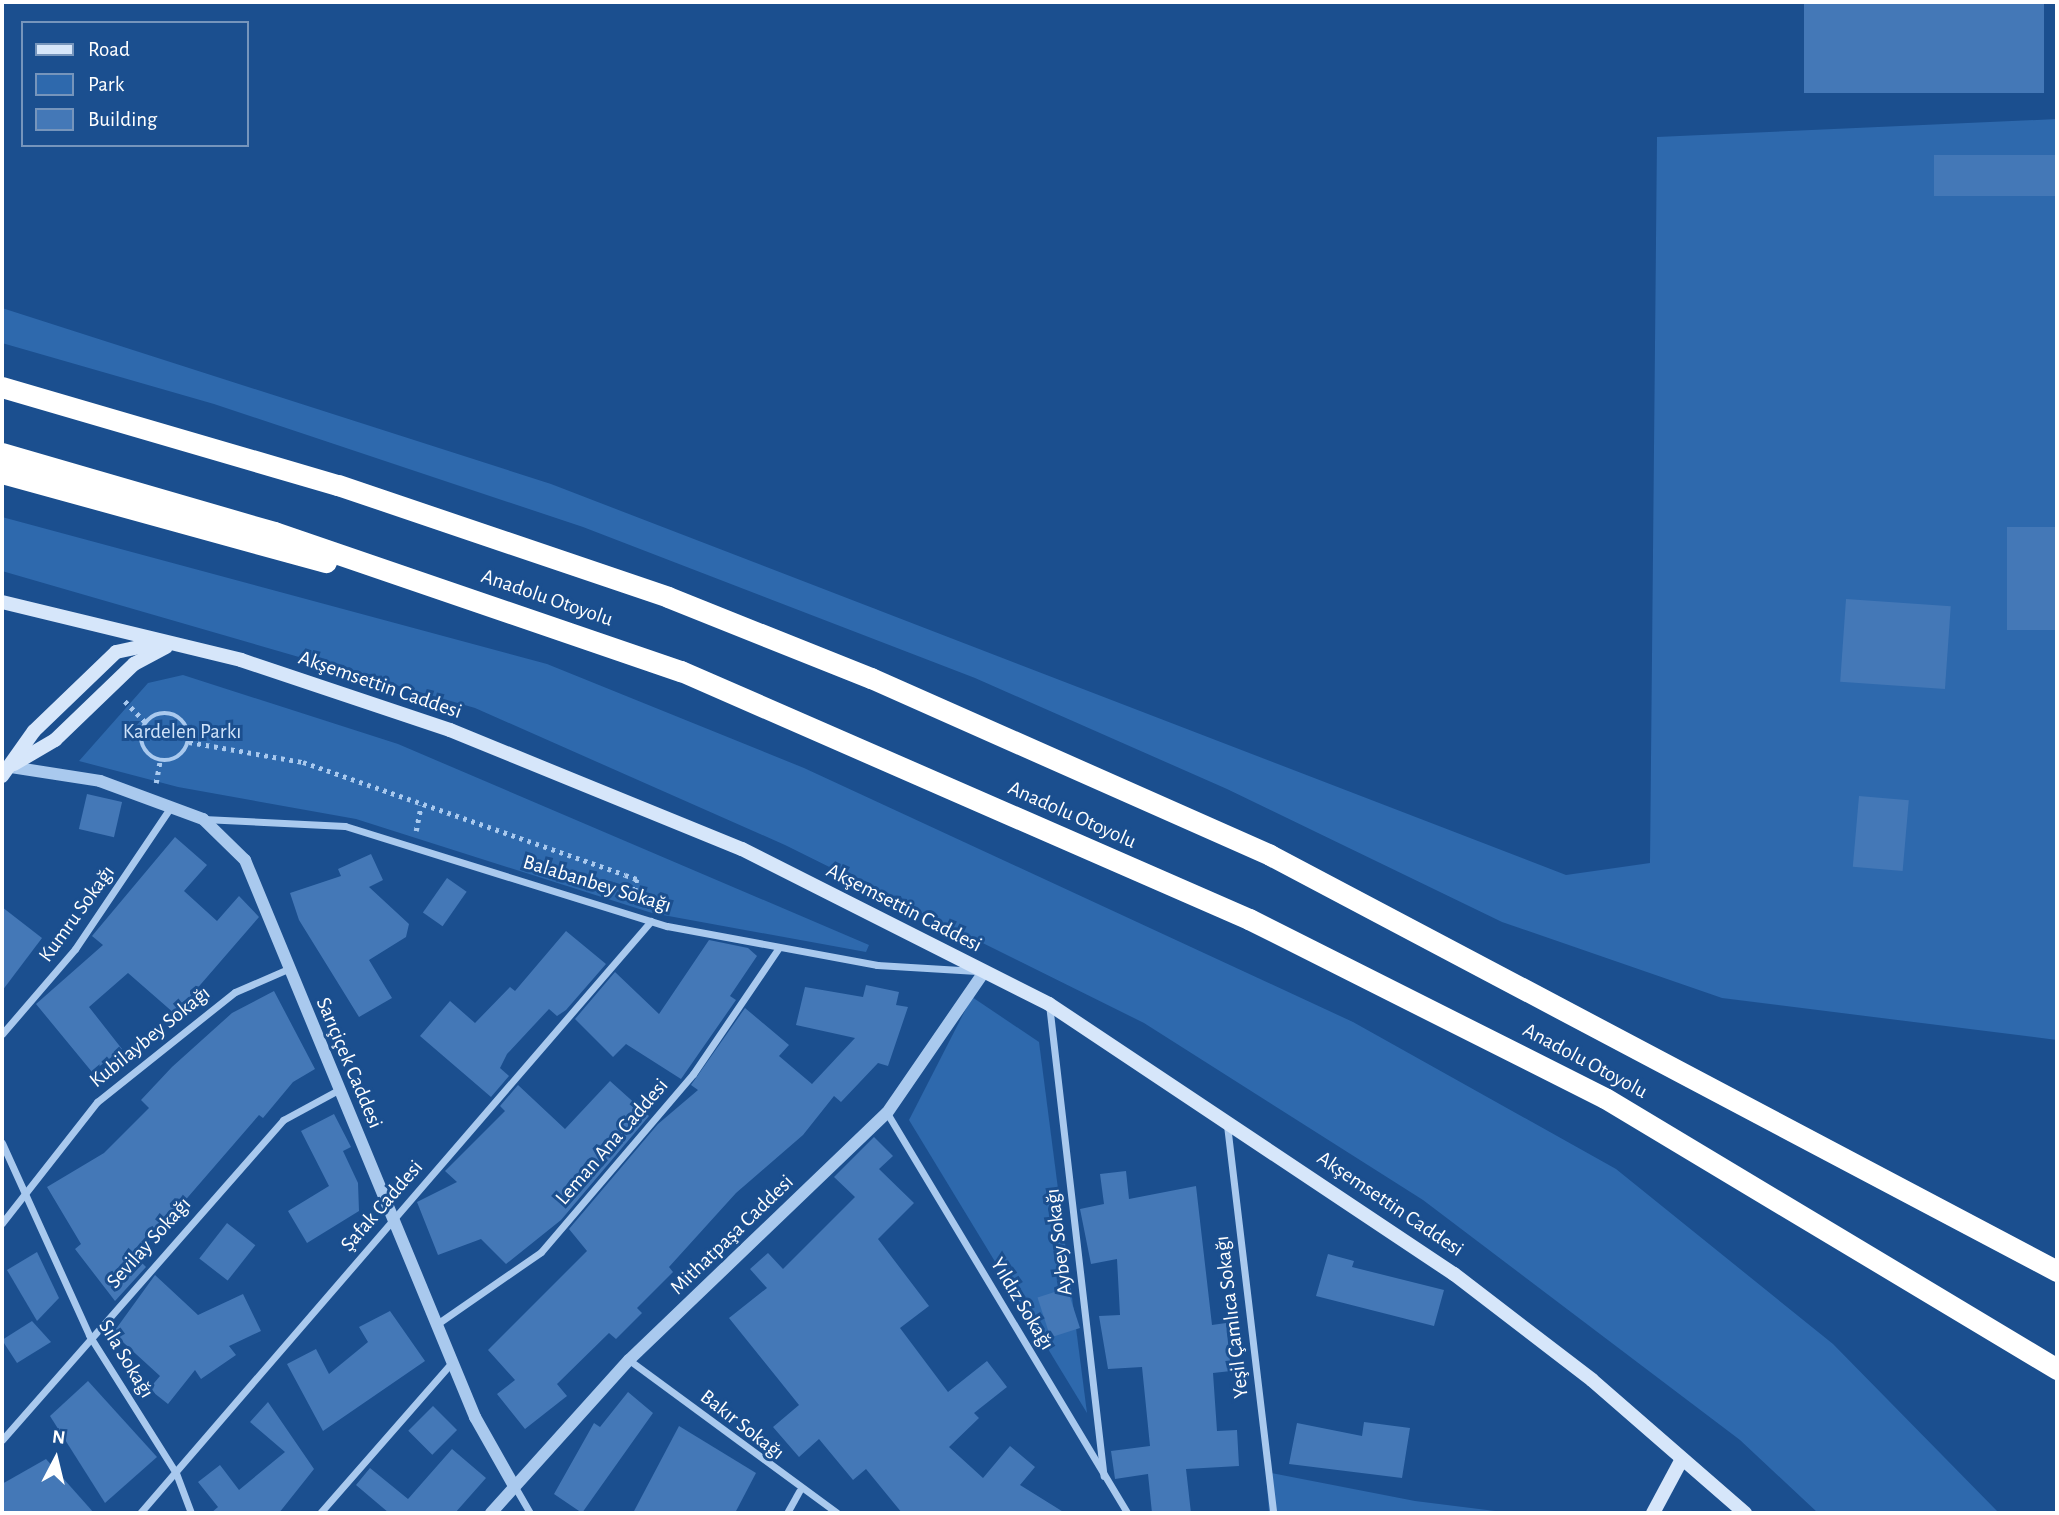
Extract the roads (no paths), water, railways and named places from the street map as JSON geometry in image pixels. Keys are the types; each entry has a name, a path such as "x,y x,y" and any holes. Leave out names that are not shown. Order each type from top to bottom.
{"highway":[{"path":"2,379 134,421"},
{"name":"Anadolu Otoyolu","path":"2,387 134,421 668,597 1066,763 1270,855 2057,1271"},
{"name":"Anadolu Otoyolu","path":"2,453 274,531 681,671 1249,919 1605,1098 2057,1369"},
{"path":"2,473 495,606"}],"main road":[{"name":"Akşemsettin Caddesi","path":"2,602 241,660 463,735 742,849 1049,1004 1226,1117 1454,1273 1745,1513"},
{"path":"6,771 55,740 150,653 174,645"},
{"path":"6,771 34,731 116,652 174,645"},
{"path":"1653,1513 1682,1459"}],"street":[{"name":"Sarıçiçek Caddesi","path":"6,771 100,781 203,819 245,860 453,1362 530,1513"},
{"name":"Kumru Sokağı","path":"2,1034 75,949 170,808"},
{"name":"Balabanbey Sokağı","path":"203,819 345,826 652,920 778,950 877,965 984,972"},
{"name":"Şafak Caddesi","path":"140,1513 652,920"},
{"name":"Leman Ana Caddesi","path":"437,1324 541,1252 693,1074 778,950"},
{"name":"Kubilaybey Sokağı","path":"2,1223 97,1101 235,992 288,969"},
{"name":"Mithatpaşa Caddesi","path":"491,1513 629,1360 887,1113 984,972"},
{"name":"Aybey Sokağı","path":"1049,1004 1104,1476"},
{"name":"Sevilay Sokağı","path":"2,1440 89,1335 283,1120 340,1089"},
{"name":"Yıldız Sokağı","path":"887,1113 1127,1513"},
{"name":"Yeşil Çamlıca Sokağı","path":"1226,1117 1273,1513"},
{"name":"Sıla Sokağı","path":"2,1143 22,1197 89,1335 176,1473 191,1513"},
{"name":"Bakır Sokağı","path":"629,1360 799,1491 837,1513"},
{"path":"320,1513 453,1362"},
{"path":"787,1513 799,1491"}],"park label":[{"name":"Kardelen Parkı","path":"182,732"}]}
